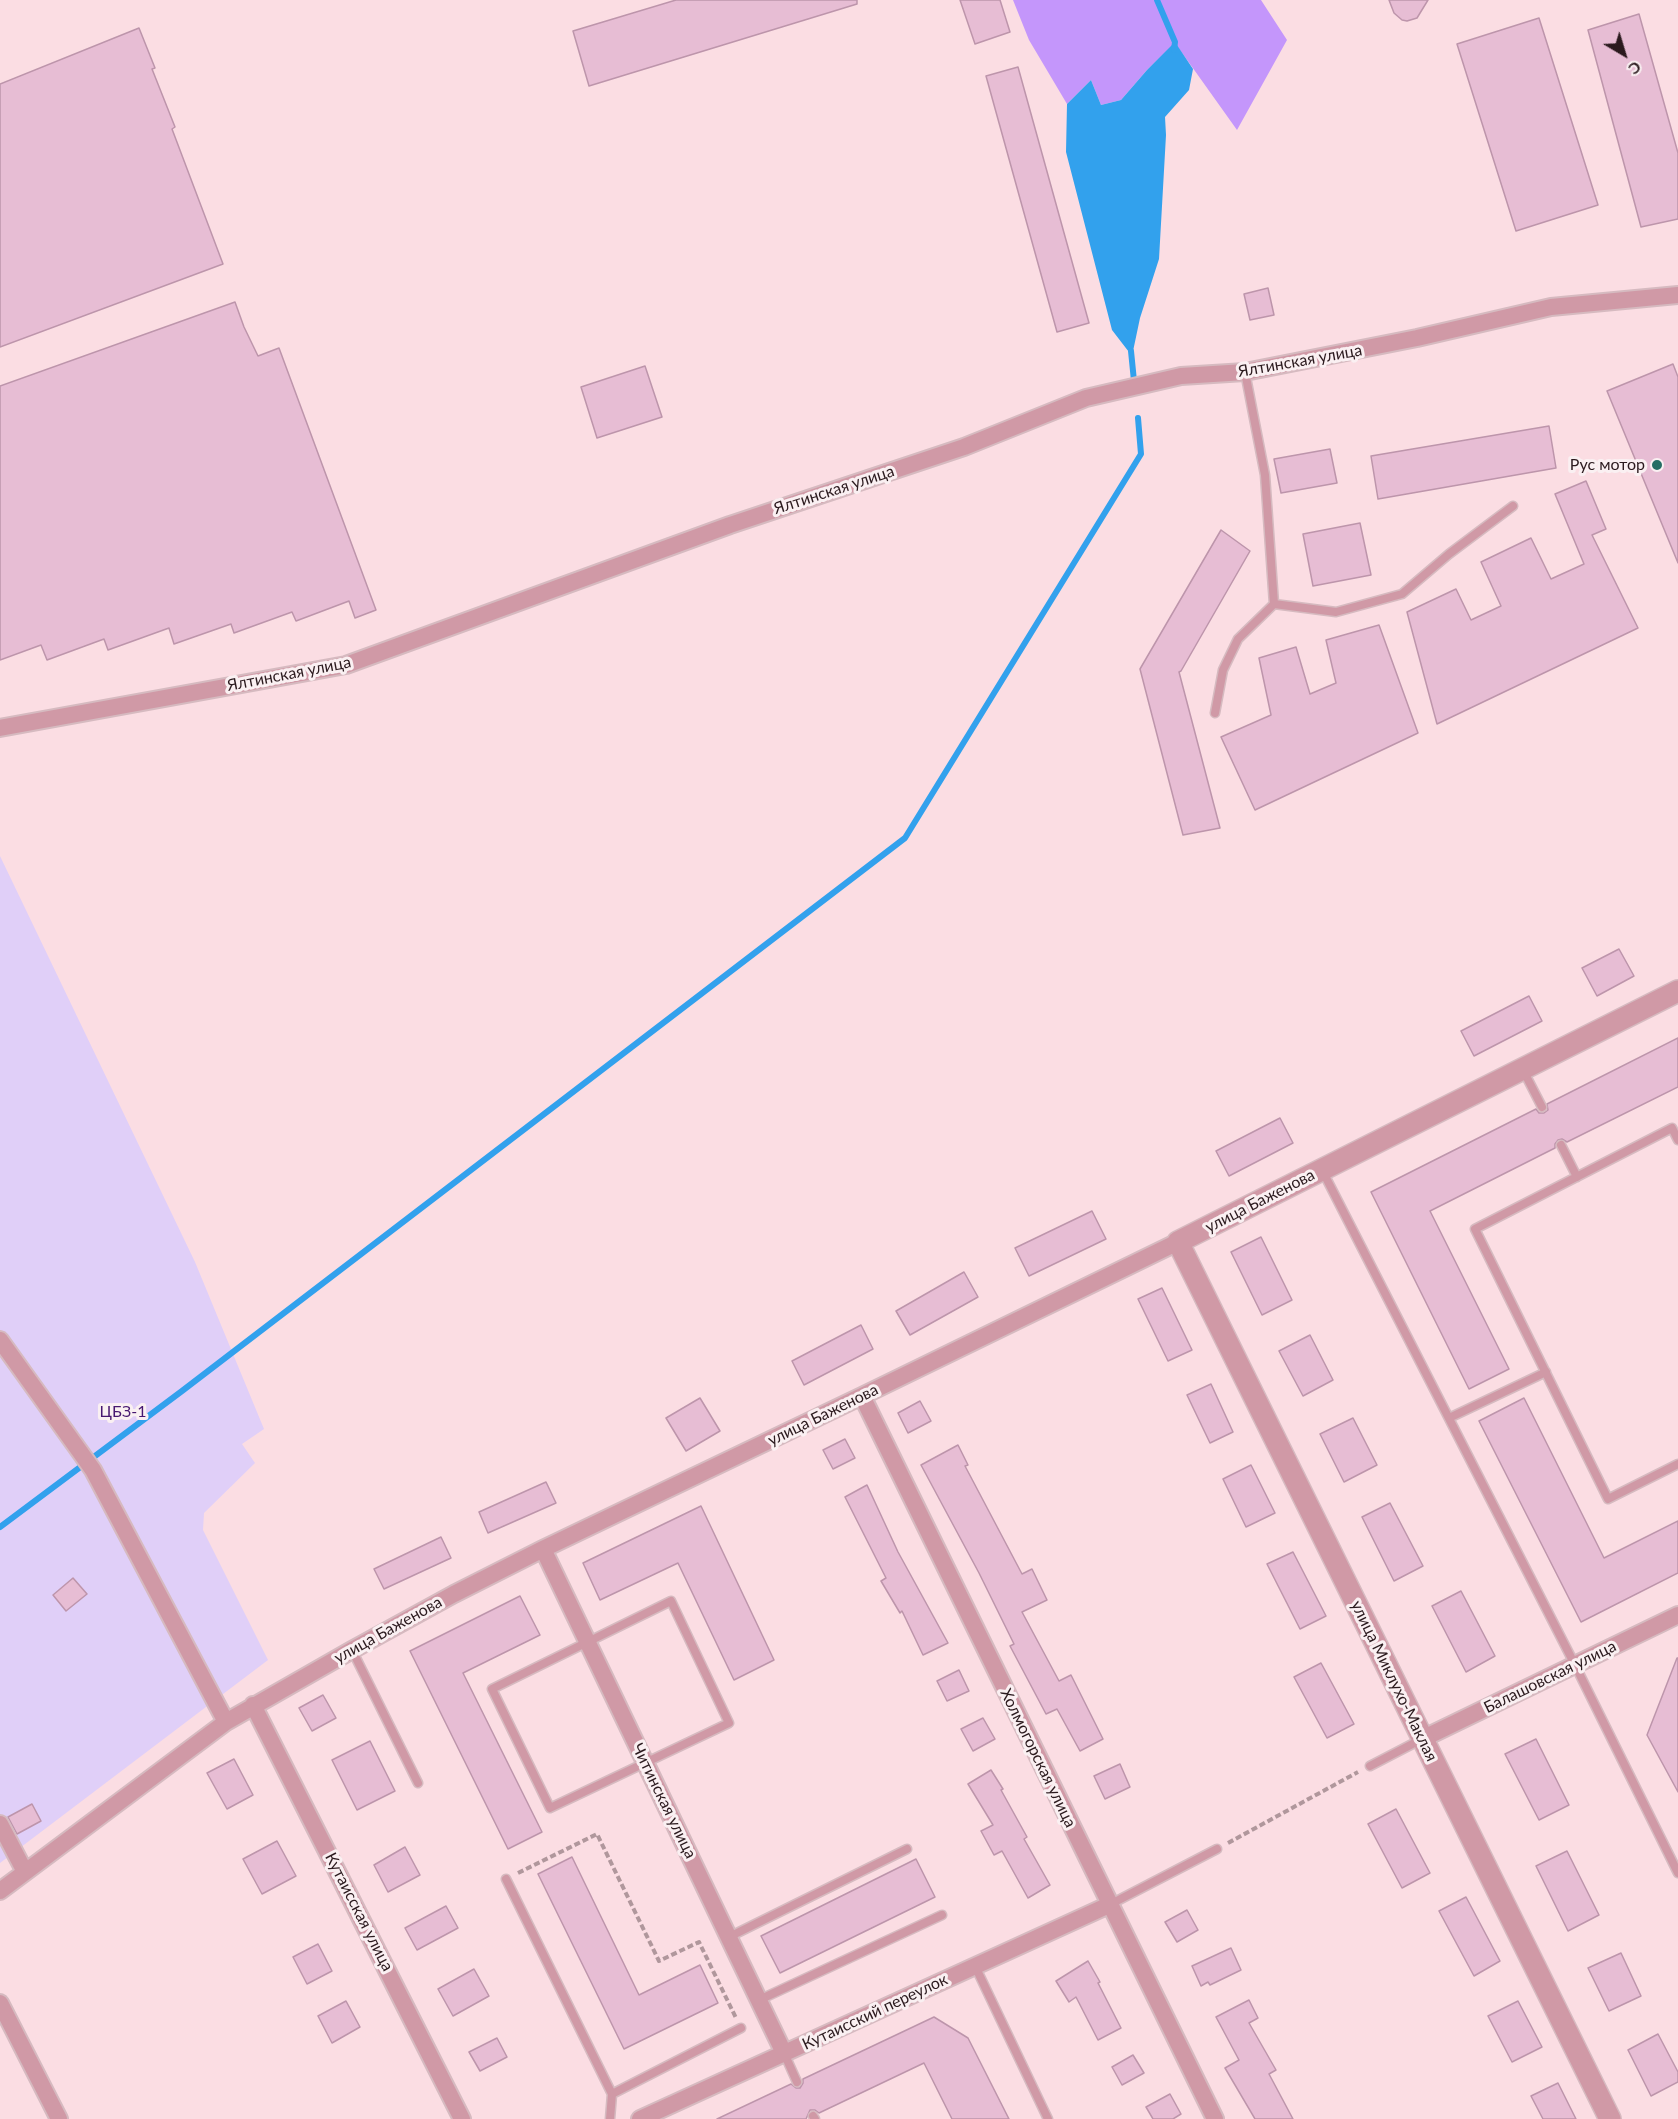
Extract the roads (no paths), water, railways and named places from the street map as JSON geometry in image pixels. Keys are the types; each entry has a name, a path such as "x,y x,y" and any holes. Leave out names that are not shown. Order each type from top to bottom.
{"street":[{"name":"Ялтинская улица","path":"0,728 346,664 730,525 964,447 1086,398 1181,376 1245,372 1417,339 1551,307 1678,295"},
{"name":"улица Баженова","path":"0,1891 226,1722 454,1594 1178,1242 1678,991"},
{"name":"улица Миклухо-Маклая","path":"1178,1242 1610,2119"},
{"path":"0,1340 93,1470 226,1722"},
{"name":"Холмогорская улица","path":"862,1396 1215,2119"},
{"name":"Читинская улица","path":"543,1549 784,2053"},
{"name":"Балашовская улица","path":"1422,1739 1678,1615"},
{"name":"Кутаисская улица","path":"253,1705 378,1948 462,2119"},
{"path":"0,1824 25,1872"},
{"name":"Кутаисский переулок","path":"640,2119 1109,1905"},
{"path":"0,2003 59,2119"}],"lane":[{"path":"1245,372 1264,475 1274,604"},
{"path":"1274,604 1336,612 1402,594 1449,554 1513,506"},
{"path":"1215,713 1223,670 1238,639 1274,604"},
{"path":"1522,1070 1542,1107"},
{"path":"1678,1140 1672,1128 1475,1228 1608,1498 1678,1464"},
{"path":"1561,1145 1577,1177"},
{"path":"1322,1169 1575,1665 1678,1873"},
{"path":"1449,1418 1546,1372"},
{"path":"671,1601 729,1724 550,1808 492,1689 587,1642 671,1601"},
{"path":"352,1650 418,1783"},
{"path":"1370,1766 1422,1739"},
{"path":"729,1936 907,1849"},
{"path":"1109,1905 1217,1849"},
{"path":"506,1879 612,2094 610,2119"},
{"path":"759,2000 942,1915"},
{"path":"975,1966 1048,2119"},
{"path":"612,2094 741,2028"},
{"path":"784,2053 797,2082"}],"water":[{"path":"1175,42 1193,69 1189,90 1165,117 1159,259 1140,318 1132,356 1112,330 1066,152 1067,104 1091,80 1101,105 1121,100"}],"waterway":[{"path":"1157,0 1175,42 1174,50"},
{"path":"1131,351 1134,381"},
{"path":"0,1527 182,1391 905,838 1141,454 1138,418"}],"place":[{"name":"Рус мотор","path":"1657,465"}],"park label":[{"name":"ЦБЗ-1","path":"123,1412"}]}
